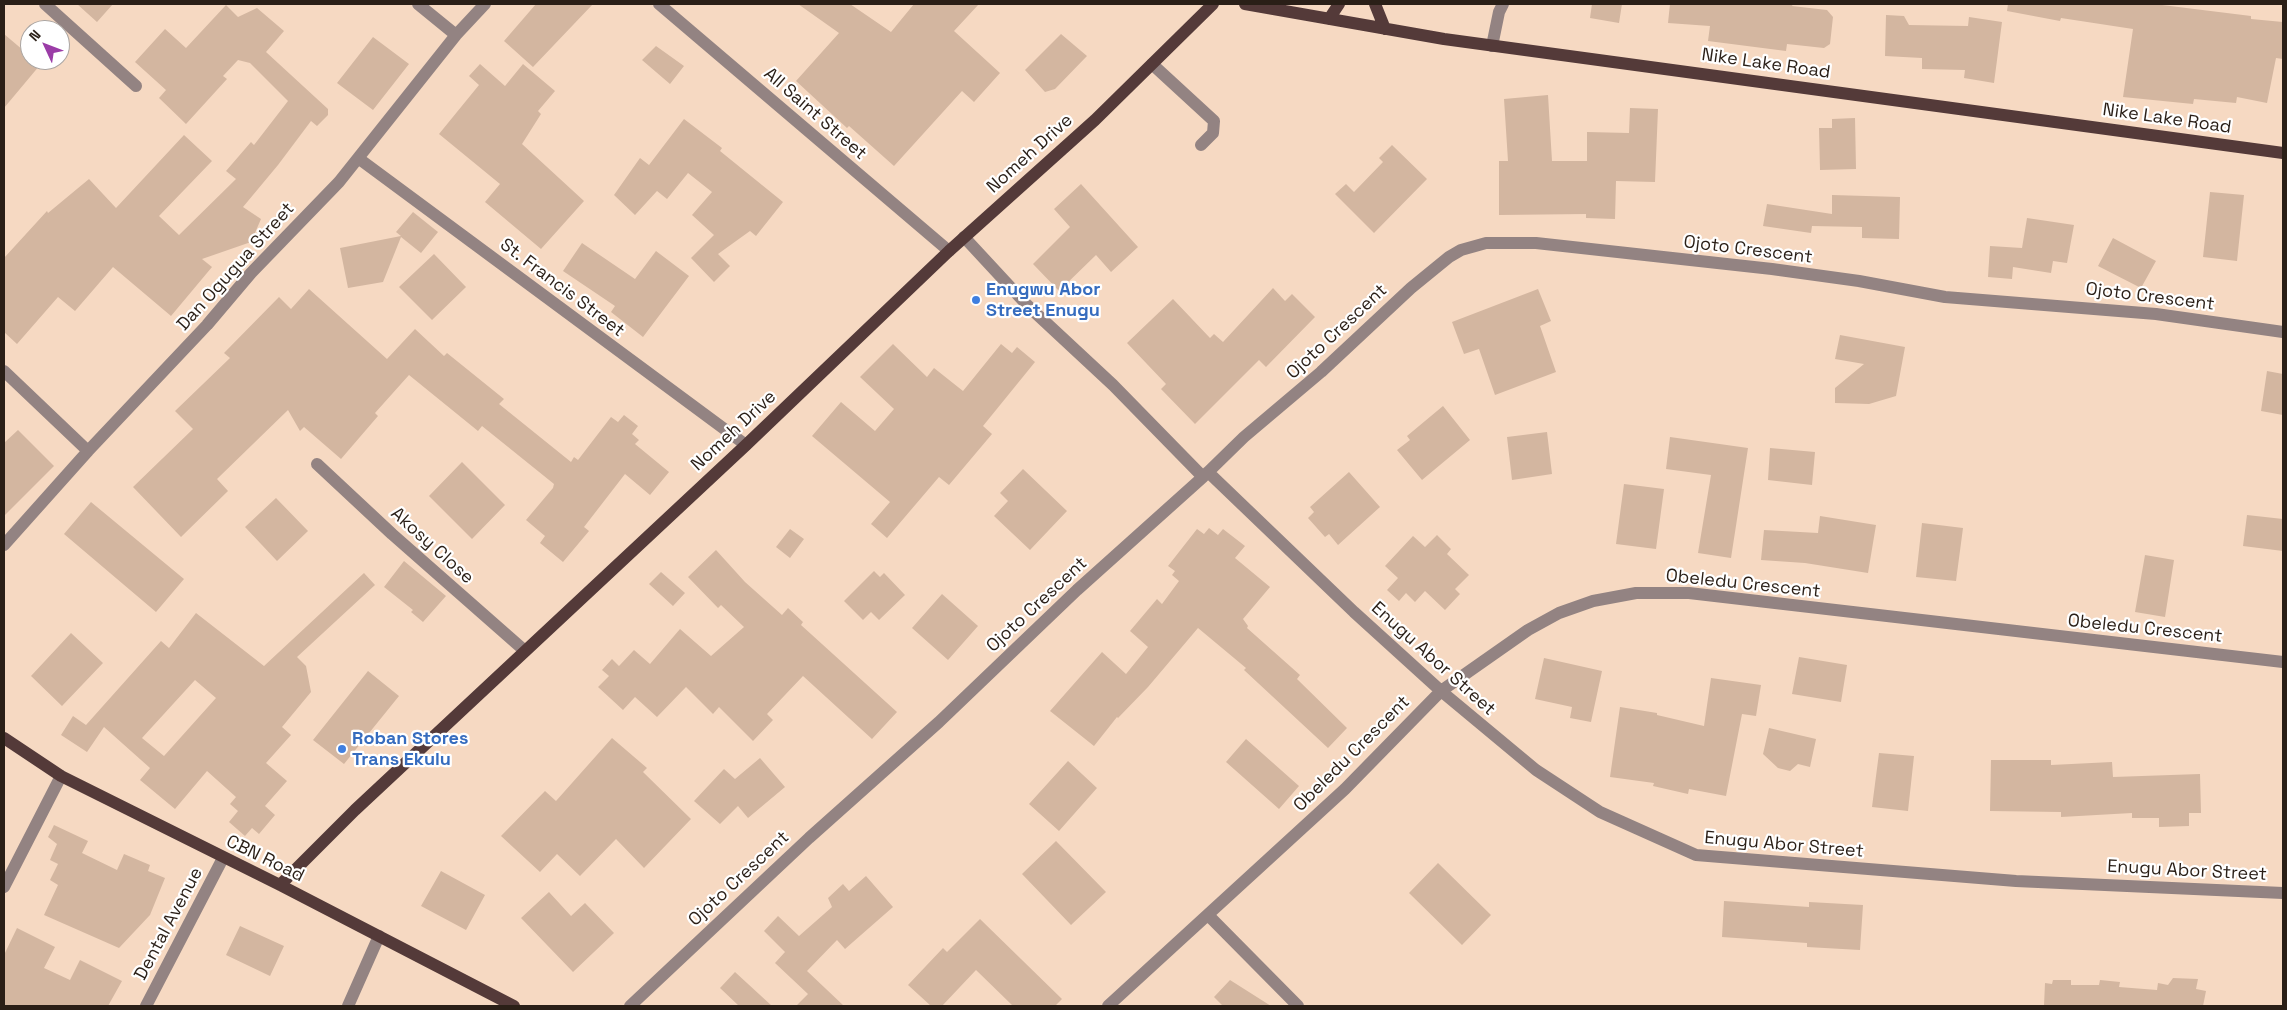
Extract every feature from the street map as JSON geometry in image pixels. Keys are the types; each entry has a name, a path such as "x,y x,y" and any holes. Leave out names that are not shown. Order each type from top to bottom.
{"main road":[{"name":"Nomeh Drive","path":"280,885 354,810 746,445 948,251 1088,126 1213,4"},
{"name":"Nike Lake Road","path":"1246,4 1492,46 2283,153"},
{"path":"1306,15 1316,4"},
{"path":"1329,19 1339,4"},
{"path":"1375,4 1385,29"},
{"name":"CBN Road","path":"4,738 61,776 280,885 514,1006"}],"street":[{"path":"45,4 136,86"},
{"path":"418,4 456,35"},
{"name":"Dan Ogugua Street","path":"4,545 88,451 207,325 251,273 338,182 456,35 485,4"},
{"name":"All Saint Street","path":"659,4 948,251"},
{"path":"1492,46 1499,12 1503,4"},
{"path":"1152,64 1214,121 1213,133 1201,145"},
{"name":"St. Francis Street","path":"358,158 746,445"},
{"name":"Enugu Abor Street","path":"964,237 1027,305 1206,475 1441,691 1536,770 1583,802 1611,817 1696,855 2016,881 2283,893"},
{"name":"Ojoto Crescent","path":"630,1006 809,838 945,716 1077,590 1411,288 1449,257 1461,250 1486,243 1509,241 1630,253 1859,281 1945,297 2156,314 2283,332"},
{"path":"4,371 88,451"},
{"name":"Akosy Close","path":"317,464 404,545 525,651"},
{"name":"Obeledu Crescent","path":"1108,1006 1346,789 1441,691 1522,633 1552,616 1593,600 1651,592 1695,594 2283,662"},
{"path":"4,886 61,776"},
{"name":"Dental Avenue","path":"146,1006 223,858"},
{"path":"1208,915 1298,1006"},
{"path":"348,1006 379,936"}],"building":[{"path":"77,4 113,4 97,22"},
{"path":"536,4 593,4 533,67 504,41"},
{"path":"798,4 850,4 891,32 914,4 979,4 954,31 1000,73 974,102 962,91 894,166 849,126 847,128 796,81 839,33"},
{"path":"1592,4 1622,4 1619,23 1590,18"},
{"path":"1670,4 1793,4 1792,6 1827,10 1833,17 1830,44 1824,48 1787,44 1786,51 1708,41 1710,26 1668,23"},
{"path":"2008,4 2154,4 2251,16 2251,19 2283,22 2283,59 2276,58 2267,103 2237,97 2236,103 2194,99 2193,104 2123,97 2133,29 2061,18 2060,21 2007,11"},
{"path":"226,5 238,17 257,8 284,31 266,52 328,109 328,115 317,126 311,121 243,207 261,219 251,242 202,259 212,267 171,316 113,267 75,311 58,297 17,344 4,332 4,258 47,211 48,213 89,179 116,208 184,135 212,161 159,216 179,235 236,179 226,171 251,142 254,145 288,101 250,63 238,60 223,76 227,79 186,124 159,98 166,90 135,62 165,29 186,48"},
{"path":"1886,15 1904,16 1909,25 1968,26 1969,17 2002,22 1994,83 1964,78 1965,70 1922,69 1922,58 1885,56"},
{"path":"4,34 20,48 20,70 36,70 4,108"},
{"path":"1061,34 1087,56 1055,89 1045,92 1025,70"},
{"path":"373,37 409,64 373,110 337,83"},
{"path":"656,46 684,66 670,84 642,60"},
{"path":"480,64 505,86 523,64 555,91 538,111 541,114 522,144 584,201 541,249 485,202 500,184 439,134 479,85 469,76"},
{"path":"1548,95 1552,161 1587,161 1587,132 1629,133 1630,108 1658,109 1655,182 1616,181 1615,219 1586,218 1586,214 1499,215 1499,161 1508,161 1504,99"},
{"path":"1855,118 1856,169 1820,170 1819,128 1832,128 1832,119"},
{"path":"684,119 722,148 720,151 783,202 756,236 750,231 718,254 730,266 714,282 691,258 714,235 692,215 712,192 688,173 667,199 657,191 635,215 614,195 640,158 649,165"},
{"path":"1392,145 1427,179 1374,233 1335,194 1346,184 1354,192 1383,162 1379,158"},
{"path":"1081,184 1138,247 1111,272 1096,255 1059,291 1033,264 1070,227 1054,209"},
{"path":"2210,192 2244,195 2237,261 2203,257"},
{"path":"1832,195 1900,197 1899,239 1862,238 1862,227 1812,226 1811,233 1763,226 1767,204 1832,214"},
{"path":"413,212 438,232 421,253 401,237 383,282 348,288 340,248 401,236 396,232"},
{"path":"2027,218 2074,225 2067,263 2053,261 2051,273 2013,267 2012,279 1988,277 1990,246 2022,248"},
{"path":"2113,238 2156,261 2141,288 2098,266"},
{"path":"582,243 635,279 656,251 689,276 643,337 611,312 615,306 563,271"},
{"path":"434,254 466,287 432,320 399,287"},
{"path":"1273,288 1285,301 1292,294 1315,317 1266,367 1259,360 1195,424 1161,389 1166,384 1127,343 1173,299 1210,338 1214,334 1223,342"},
{"path":"309,289 387,359 415,329 444,356 447,353 504,399 499,404 571,462 574,457 578,460 611,417 618,422 624,415 638,426 632,434 639,440 635,444 669,472 650,495 625,474 584,527 589,531 563,562 540,543 545,536 526,520 553,488 554,484 482,426 478,431 409,375 375,413 378,416 341,459 304,427 300,431 288,410 217,479 228,491 181,537 133,487 193,429 175,411 230,358 224,353 279,297 291,309"},
{"path":"1538,289 1551,321 1540,326 1556,372 1495,395 1479,349 1464,354 1452,322"},
{"path":"1840,335 1905,347 1896,396 1869,404 1835,403 1835,388 1864,364 1835,359"},
{"path":"893,344 927,377 934,368 963,391 1001,344 1012,353 1017,347 1035,362 983,426 992,434 949,485 939,477 887,538 871,524 890,502 812,436 841,402 875,431 894,409 860,377"},
{"path":"2267,371 2283,374 2283,415 2261,411"},
{"path":"1443,406 1470,440 1422,480 1397,450 1410,440 1407,436"},
{"path":"18,430 54,466 4,516 4,443"},
{"path":"1547,432 1552,474 1512,480 1507,437"},
{"path":"1670,437 1748,448 1731,558 1698,553 1711,475 1666,469"},
{"path":"1770,448 1815,452 1812,485 1768,480"},
{"path":"462,462 505,505 472,539 429,496"},
{"path":"1023,469 1067,511 1030,550 994,516 1008,501 1000,493"},
{"path":"1349,472 1380,507 1338,545 1329,534 1325,537 1308,518 1314,512 1310,507"},
{"path":"1624,484 1664,489 1656,549 1616,544"},
{"path":"276,498 308,531 277,561 245,527"},
{"path":"91,502 184,579 156,612 64,534"},
{"path":"2247,515 2283,519 2283,551 2243,546"},
{"path":"1820,516 1876,525 1868,573 1805,563 1761,560 1764,530 1818,533"},
{"path":"1922,523 1963,528 1956,581 1916,577"},
{"path":"1209,528 1218,535 1223,529 1245,546 1235,558 1270,587 1243,619 1248,626 1247,628 1300,675 1297,679 1347,728 1328,748 1244,670 1246,668 1198,628 1148,687 1117,717 1094,746 1050,711 1102,652 1126,674 1148,647 1130,631 1157,599 1162,604 1179,581 1172,575 1175,571 1168,566 1197,529 1204,534"},
{"path":"790,529 804,539 790,558 776,547"},
{"path":"1437,535 1451,549 1447,554 1469,575 1455,589 1460,594 1445,610 1425,591 1415,602 1406,593 1399,601 1387,590 1398,578 1385,566 1413,536 1425,547"},
{"path":"716,550 745,582 782,615 788,608 803,622 801,625 897,712 872,739 803,676 767,714 773,720 753,741 719,707 713,714 686,687 657,717 635,697 623,710 598,687 609,676 602,670 612,659 619,666 634,650 650,664 680,629 711,656 744,627 721,605 718,608 688,577"},
{"path":"2145,555 2174,560 2165,617 2135,612"},
{"path":"404,561 446,596 423,622 411,612 413,610 384,587"},
{"path":"874,571 880,577 884,573 905,595 879,620 871,612 863,620 844,601"},
{"path":"661,572 685,593 673,606 649,584"},
{"path":"364,573 375,585 297,657 306,666 311,692 282,727 291,735 266,763 287,781 265,806 275,815 259,834 252,828 245,836 229,822 238,811 230,804 236,797 207,771 175,809 140,780 150,768 104,727 87,752 61,735 73,716 86,725 161,641 169,648 196,613 264,666","holes":["195,680 216,698 164,756 142,738"]},
{"path":"942,594 978,626 948,660 912,628"},
{"path":"71,633 103,663 62,706 31,676"},
{"path":"1799,657 1847,665 1841,702 1792,694"},
{"path":"1544,658 1602,671 1591,722 1570,718 1572,707 1535,699"},
{"path":"368,671 399,696 344,764 313,740"},
{"path":"1711,678 1761,685 1756,716 1742,714 1726,796 1689,789 1688,794 1653,786 1654,783 1610,777 1620,707 1657,713 1657,715 1704,726"},
{"path":"1769,728 1816,739 1810,767 1798,764 1790,771 1778,768 1763,754"},
{"path":"612,738 647,768 643,772 691,819 644,868 616,839 580,876 557,854 540,872 501,836 545,791 556,801"},
{"path":"1246,739 1299,786 1279,809 1226,762"},
{"path":"1879,753 1914,756 1908,811 1872,807"},
{"path":"760,758 785,787 748,818 738,806 720,824 694,801 724,769 735,779"},
{"path":"1991,760 2051,760 2051,765 2112,762 2113,777 2200,774 2201,813 2189,813 2189,826 2159,827 2159,818 2132,818 2132,813 2061,817 2061,812 1990,811"},
{"path":"1068,761 1097,788 1059,831 1029,804"},
{"path":"54,825 88,841 82,853 117,870 124,854 150,865 148,871 165,878 150,915 119,948 44,915 58,885 50,880 58,864 50,860 57,844 48,837"},
{"path":"1056,841 1106,892 1071,925 1022,874"},
{"path":"1438,863 1491,915 1462,945 1409,893"},
{"path":"441,871 485,895 466,930 421,906"},
{"path":"866,876 893,907 845,949 837,940 807,971 844,1006 796,1006 808,994 775,963 785,952 764,931 778,916 799,936 832,907 828,898 843,884 849,891"},
{"path":"549,892 571,916 585,903 614,933 573,972 521,918"},
{"path":"1724,901 1809,907 1809,902 1863,905 1860,950 1807,947 1807,943 1722,937"},
{"path":"980,919 1062,999 1055,1006 1013,1006 976,970 942,1006 931,1006 908,985 943,948 947,952"},
{"path":"240,926 284,946 270,976 226,955"},
{"path":"17,928 55,947 44,968 70,980 80,960 122,981 108,1006 4,1006 4,955"},
{"path":"735,972 772,1006 739,1006 720,988"},
{"path":"2173,978 2198,979 2196,989 2206,991 2203,1006 2044,1006 2045,983 2052,984 2053,980 2071,980 2071,985 2099,985 2100,980 2120,982 2119,987 2157,990 2158,983 2168,985"},
{"path":"1230,980 1271,1006 1223,1006 1214,997"}],"place":[{"name":"Enugwu Abor Street Enugu","path":"976,300"},
{"name":"Roban Stores Trans Ekulu","path":"342,749"}]}
